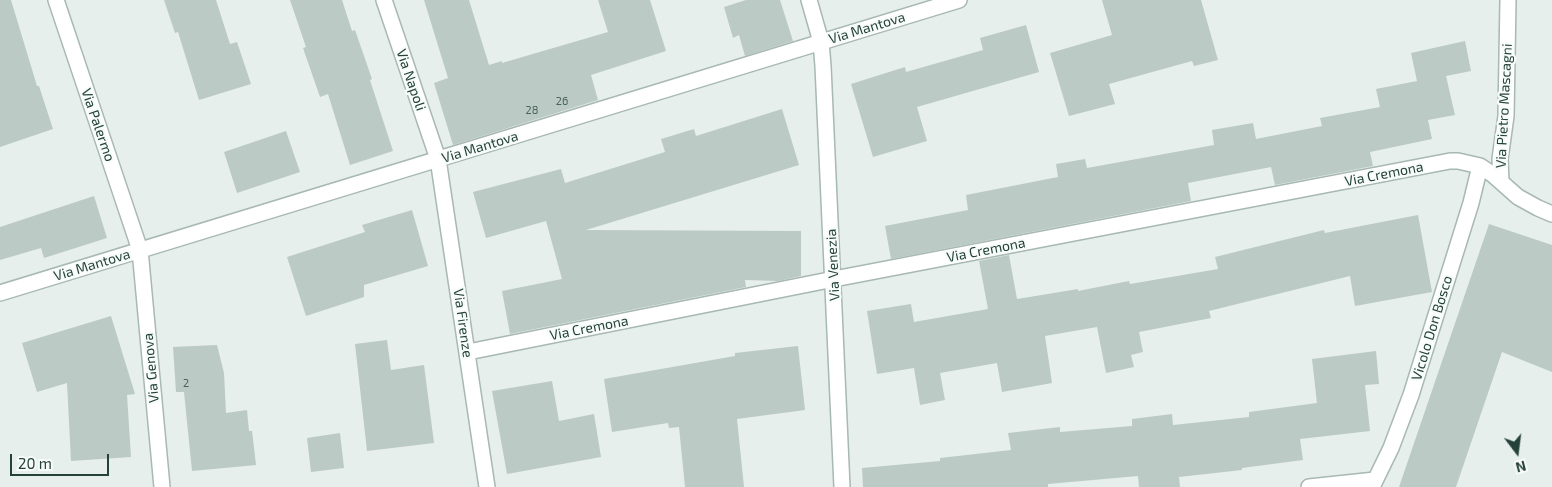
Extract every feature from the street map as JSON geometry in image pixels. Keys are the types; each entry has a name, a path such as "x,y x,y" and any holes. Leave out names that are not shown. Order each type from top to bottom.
{"street":[{"name":"Via Palermo","path":"56,0 140,250"},
{"name":"Via Napoli","path":"384,0 438,159"},
{"name":"Via Venezia","path":"809,0 821,42 834,279 842,487"},
{"name":"Via Mantova","path":"0,293 959,0"},
{"name":"Via Pietro Mascagni","path":"1501,182 1500,159 1506,116 1508,0"},
{"name":"Via Firenze","path":"438,159 487,487"},
{"name":"Via Cremona","path":"468,352 834,279 1450,161 1480,166 1518,197 1552,214"},
{"name":"Vicolo Don Bosco","path":"1374,483 1391,448 1411,395 1471,203 1480,166"},
{"name":"Via Genova","path":"140,250 162,487"},
{"path":"1309,487 1374,483"}],"building":[{"path":"0,0 11,0 37,86 39,86 53,129 0,147"},
{"path":"164,0 216,0 230,44 237,42 251,84 199,100 178,32 175,33"},
{"path":"290,0 342,0 352,31 355,30 372,79 370,80 393,151 350,165 328,94 320,97 303,48 306,47"},
{"path":"424,0 469,0 489,65 502,61 502,63 608,32 598,0 650,0 666,51 591,75 598,100 453,145 434,83 448,78"},
{"path":"746,0 780,0 793,41 745,56 739,35 733,38 724,7"},
{"path":"1102,0 1201,0 1218,60 1194,66 1192,61 1109,84 1115,104 1069,116 1050,53 1112,35"},
{"path":"1026,25 1039,72 917,107 927,141 873,157 851,84 905,67 906,72 983,50 980,38"},
{"path":"1465,41 1471,71 1446,76 1455,115 1428,120 1432,139 1370,152 1373,166 1275,185 1271,167 1188,183 1191,201 891,259 885,226 968,210 966,195 1058,177 1056,164 1085,159 1087,168 1214,145 1212,130 1253,123 1256,139 1322,126 1320,118 1380,107 1376,89 1417,81 1411,53"},
{"path":"782,109 799,165 586,230 801,231 801,276 778,281 745,280 746,287 510,334 502,291 562,279 546,221 486,238 473,192 561,169 565,183 665,152 661,139 694,129 696,136"},
{"path":"286,131 300,172 237,193 224,152"},
{"path":"94,196 107,238 44,258 41,248 0,260 0,227"},
{"path":"412,210 428,266 364,285 364,297 306,316 287,257 365,232 362,225"},
{"path":"1418,215 1432,292 1355,306 1350,276 1209,311 1211,318 1139,332 1143,352 1131,355 1134,367 1106,373 1097,327 1045,336 1052,383 1002,392 997,363 940,373 945,400 920,405 914,368 877,374 867,311 911,304 914,322 988,309 979,261 1009,255 1017,299 1078,289 1078,291 1129,281 1130,284 1218,269 1215,257 1324,230 1325,233"},
{"path":"1489,224 1552,245 1552,372 1502,352 1456,487 1399,487"},
{"path":"111,316 135,394 127,395 131,457 71,461 67,383 37,392 22,343"},
{"path":"387,340 391,370 424,365 434,443 367,451 355,344"},
{"path":"217,345 224,373 226,413 247,410 249,431 252,431 256,465 192,471 184,392 176,392 173,347"},
{"path":"798,346 805,410 737,419 744,487 685,487 679,427 669,428 668,423 612,432 604,379 735,356 735,353"},
{"path":"1376,351 1379,384 1365,385 1370,431 1300,439 1303,460 1242,468 1242,470 1179,477 1180,487 1139,487 1138,476 1048,484 1048,487 863,487 862,468 940,461 940,458 1011,450 1008,433 1060,427 1060,432 1132,426 1132,419 1172,414 1173,425 1249,417 1249,412 1317,403 1312,359"},
{"path":"552,381 559,421 594,414 601,457 507,474 492,391"},
{"path":"340,433 344,468 311,472 307,438"}]}
